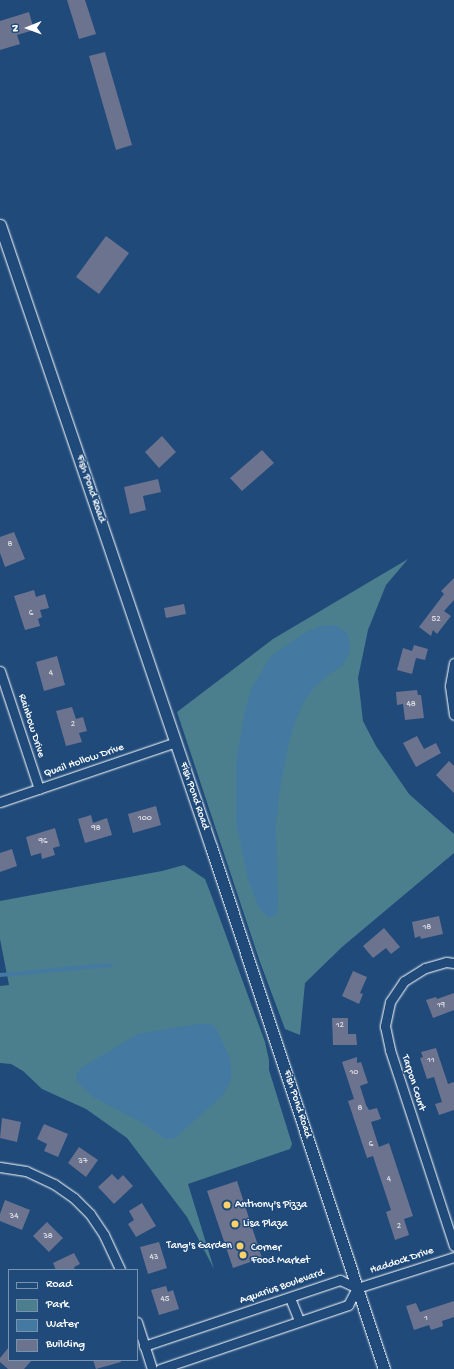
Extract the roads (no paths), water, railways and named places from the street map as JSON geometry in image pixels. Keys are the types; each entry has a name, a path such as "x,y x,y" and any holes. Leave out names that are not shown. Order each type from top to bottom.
{"street":[{"name":"Fish Pond Road","path":"0,225 176,742 384,1369"},
{"path":"454,663 450,686 454,715"},
{"name":"Rainbow Drive","path":"0,671 39,789"},
{"name":"Quail Hollow Drive","path":"0,802 176,742"},
{"name":"Tarpon Court","path":"454,963 446,962 425,968 404,981 390,1002 385,1026 390,1050 454,1246"},
{"path":"0,1166 26,1171 54,1184 74,1198 90,1214 104,1235 120,1269"},
{"name":"Haddock Drive","path":"357,1288 454,1257"},
{"name":"Aquarius Boulevard","path":"144,1346 340,1280 357,1288"},
{"path":"160,1369 299,1320 348,1305 357,1288"},
{"path":"290,1298 299,1320"},
{"path":"138,1325 152,1369"}],"water":[{"path":"336,625 348,634 350,651 342,666 329,674 314,688 303,703 295,722 288,746 279,795 276,826 277,915 268,917 259,908 249,882 236,823 236,763 245,709 252,688 271,656 306,632 321,626"},
{"path":"197,1024 211,1024 216,1028 231,1061 231,1080 223,1095 174,1139 165,1139 141,1122 93,1097 76,1080 76,1075 81,1068 138,1034"}],"waterway":[{"path":"0,975 111,965"}],"place":[{"name":"Anthony's Pizza","path":"227,1205"},
{"name":"Lisa Plaza","path":"235,1224"},
{"name":"Tang's Garden","path":"240,1246"},
{"name":"Corner Food Market","path":"243,1255"}]}
